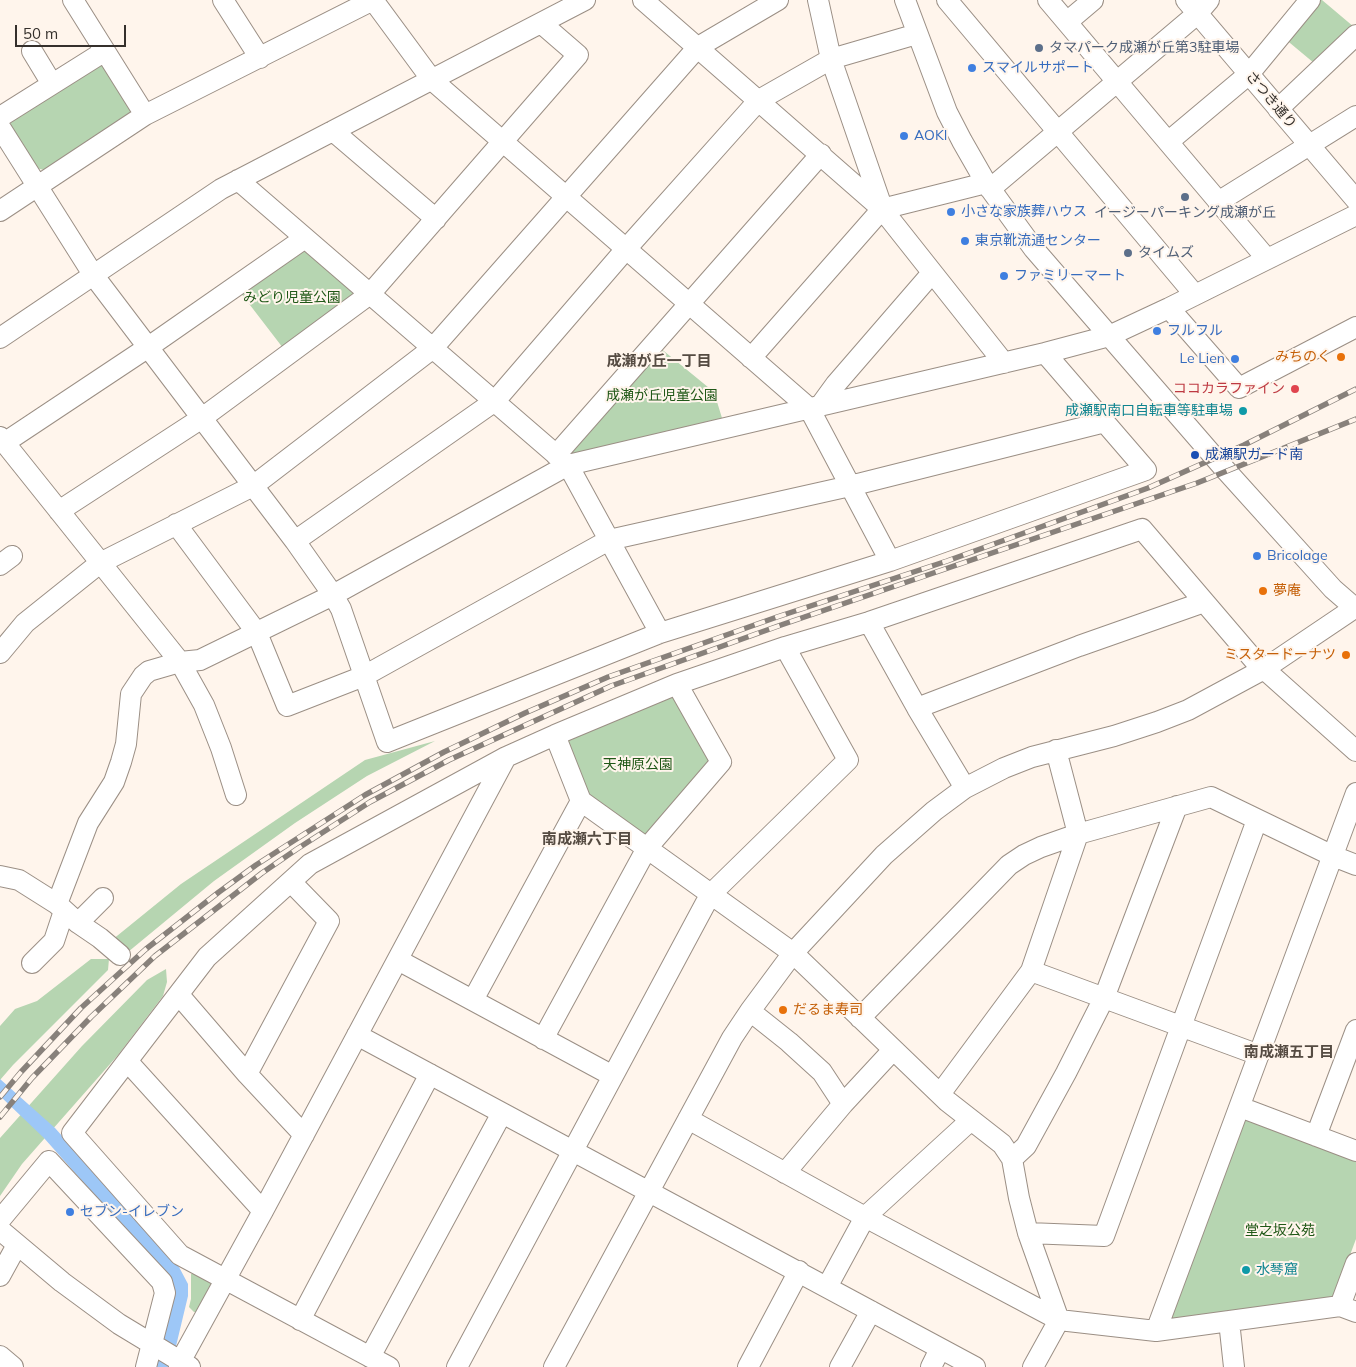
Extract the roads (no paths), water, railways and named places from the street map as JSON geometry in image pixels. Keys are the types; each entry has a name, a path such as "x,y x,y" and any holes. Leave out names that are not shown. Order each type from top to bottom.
{"street":[{"path":"73,0 145,115"},
{"path":"0,211 145,115 373,0 432,80 751,358 814,407 850,486 890,561"},
{"path":"0,338 221,189 585,0"},
{"path":"643,0 882,209 1004,363"},
{"path":"0,653 25,623 100,563 253,486 433,348 698,47 778,0"},
{"path":"818,0 831,59 882,209"},
{"path":"554,1367 732,1038 793,953 884,855 964,788 1004,768 1056,750 1114,736 1157,722 1218,695 1264,669 1356,608 1333,589 1222,466 1034,249 988,186 947,112 905,0"},
{"path":"1048,0 1267,259"},
{"path":"1067,22 1093,0"},
{"path":"1168,142 1249,74 1310,0"},
{"path":"957,3 1057,133 1195,295"},
{"path":"233,4 260,58"},
{"path":"751,358 882,209 988,186 1057,133 1117,82 1197,5"},
{"name":"さつき通り","path":"1197,5 1249,74 1356,200"},
{"path":"59,511 202,418 370,294 578,55 541,23"},
{"path":"294,541 494,401 759,100 831,59 917,34"},
{"path":"1278,108 1356,35"},
{"path":"0,116 105,50"},
{"path":"32,51 52,84"},
{"path":"1218,202 1356,116"},
{"path":"0,127 94,276 333,595 341,609 387,742 660,633 890,561 1146,470 1045,353"},
{"path":"333,131 436,219"},
{"path":"562,460 688,304 821,154"},
{"path":"238,180 562,460 660,633"},
{"path":"35,952 54,941 66,913 88,823 110,788 119,769 126,744 131,694 143,676 163,666 200,660 333,595 562,460 814,407 1004,363 1109,336 1356,215"},
{"path":"236,795 221,748 204,705 180,662 2,440 147,348 305,238"},
{"path":"814,407 932,273"},
{"path":"1168,308 1239,388 1356,326"},
{"path":"176,524 257,633 287,706 364,676 609,540 850,486 1105,422"},
{"path":"389,1367 180,1256 72,1133 207,957 310,864 506,757 677,684 785,647 869,622 1142,529 1264,669 1356,751"},
{"path":"917,708 1080,646 1204,602"},
{"path":"869,622 964,788"},
{"path":"457,1367 710,895 848,760 785,647"},
{"path":"543,1039 648,848 721,762 677,684"},
{"path":"555,735 581,801 793,953 940,1094 1002,1144 1012,1159 1028,1233 1059,1320 1033,1367"},
{"path":"940,1094 1031,970 1078,834 1056,750"},
{"path":"0,1230 62,1282 112,1319 181,1364 506,757"},
{"path":"1156,1331 1356,793"},
{"path":"860,1018 1009,865 1024,855 1078,834 1211,797 1356,866"},
{"path":"473,1000 581,801"},
{"path":"1012,1159 1026,1146 1104,998 1177,806"},
{"path":"1028,1233 1104,1236 1258,820"},
{"path":"0,876 19,880 100,938 120,955"},
{"path":"247,1074 329,921 291,882"},
{"path":"66,913 103,898"},
{"path":"398,960 613,1076"},
{"path":"1031,970 1259,1055"},
{"path":"179,995 247,1074 304,1135"},
{"path":"750,1011 789,1042 822,1072 843,1104"},
{"path":"1316,1136 1356,1030"},
{"path":"357,1035 975,1367"},
{"path":"785,1173 843,1104 893,1050"},
{"path":"128,1062 263,1211"},
{"path":"300,1320 430,1074"},
{"path":"1240,1107 1356,1151"},
{"path":"370,1357 502,1113"},
{"path":"688,1119 865,1217 1059,1320 1156,1331 1229,1321 1348,1309 1356,1263"},
{"path":"827,1287 865,1217 971,1120"},
{"path":"0,1220 49,1161 162,1282 165,1293 154,1346 146,1367"},
{"path":"0,1276 17,1245"},
{"path":"748,1367 799,1272"},
{"path":"840,1367 871,1311"},
{"path":"1229,1321 1234,1367"},
{"path":"931,1367 940,1349"},
{"path":"0,1356 13,1367"}],"water":[{"path":"0,1079 55,1128 179,1267 188,1284 188,1296 171,1367 155,1367 170,1309 154,1262 44,1138 0,1096"}],"railway":[{"path":"0,1097 81,1008 146,949 219,892 256,865 365,795 444,752 525,713 608,677 777,617 947,561 1148,488 1244,445 1356,389"},
{"path":"0,1117 32,1078 91,1017 155,956 262,873 297,849 370,802 449,760 611,686 781,625 1197,483 1356,419"}],"place":[{"name":"タマパーク成瀬が丘第3駐車場","path":"1039,48"},
{"name":"スマイルサポート","path":"972,68"},
{"name":"AOKI","path":"904,136"},
{"name":"イージーパーキング成瀬が丘","path":"1185,197"},
{"name":"小さな家族葬ハウス","path":"951,212"},
{"name":"東京靴流通センター","path":"965,241"},
{"name":"タイムズ","path":"1128,253"},
{"name":"ファミリーマート","path":"1004,276"},
{"name":"フルフル","path":"1157,331"},
{"name":"みちのく","path":"1341,357"},
{"name":"Le Lien","path":"1235,359"},
{"name":"ココカラファイン","path":"1295,389"},
{"name":"成瀬駅南口自転車等駐車場","path":"1243,411"},
{"name":"成瀬駅ガード南","path":"1195,455"},
{"name":"Bricolage","path":"1257,556"},
{"name":"夢庵","path":"1263,591"},
{"name":"ミスタードーナツ","path":"1346,655"},
{"name":"だるま寿司","path":"783,1010"},
{"name":"セブン-イレブン","path":"70,1212"},
{"name":"水琴窟","path":"1246,1270"}],"district":[{"name":"成瀬が丘一丁目","path":"659,361"},
{"name":"南成瀬六丁目","path":"587,839"},
{"name":"南成瀬五丁目","path":"1289,1052"}],"park label":[{"name":"みどり児童公園","path":"292,298"},
{"name":"成瀬が丘児童公園","path":"662,396"},
{"name":"天神原公園","path":"638,765"},
{"name":"堂之坂公苑","path":"1280,1231"}]}
